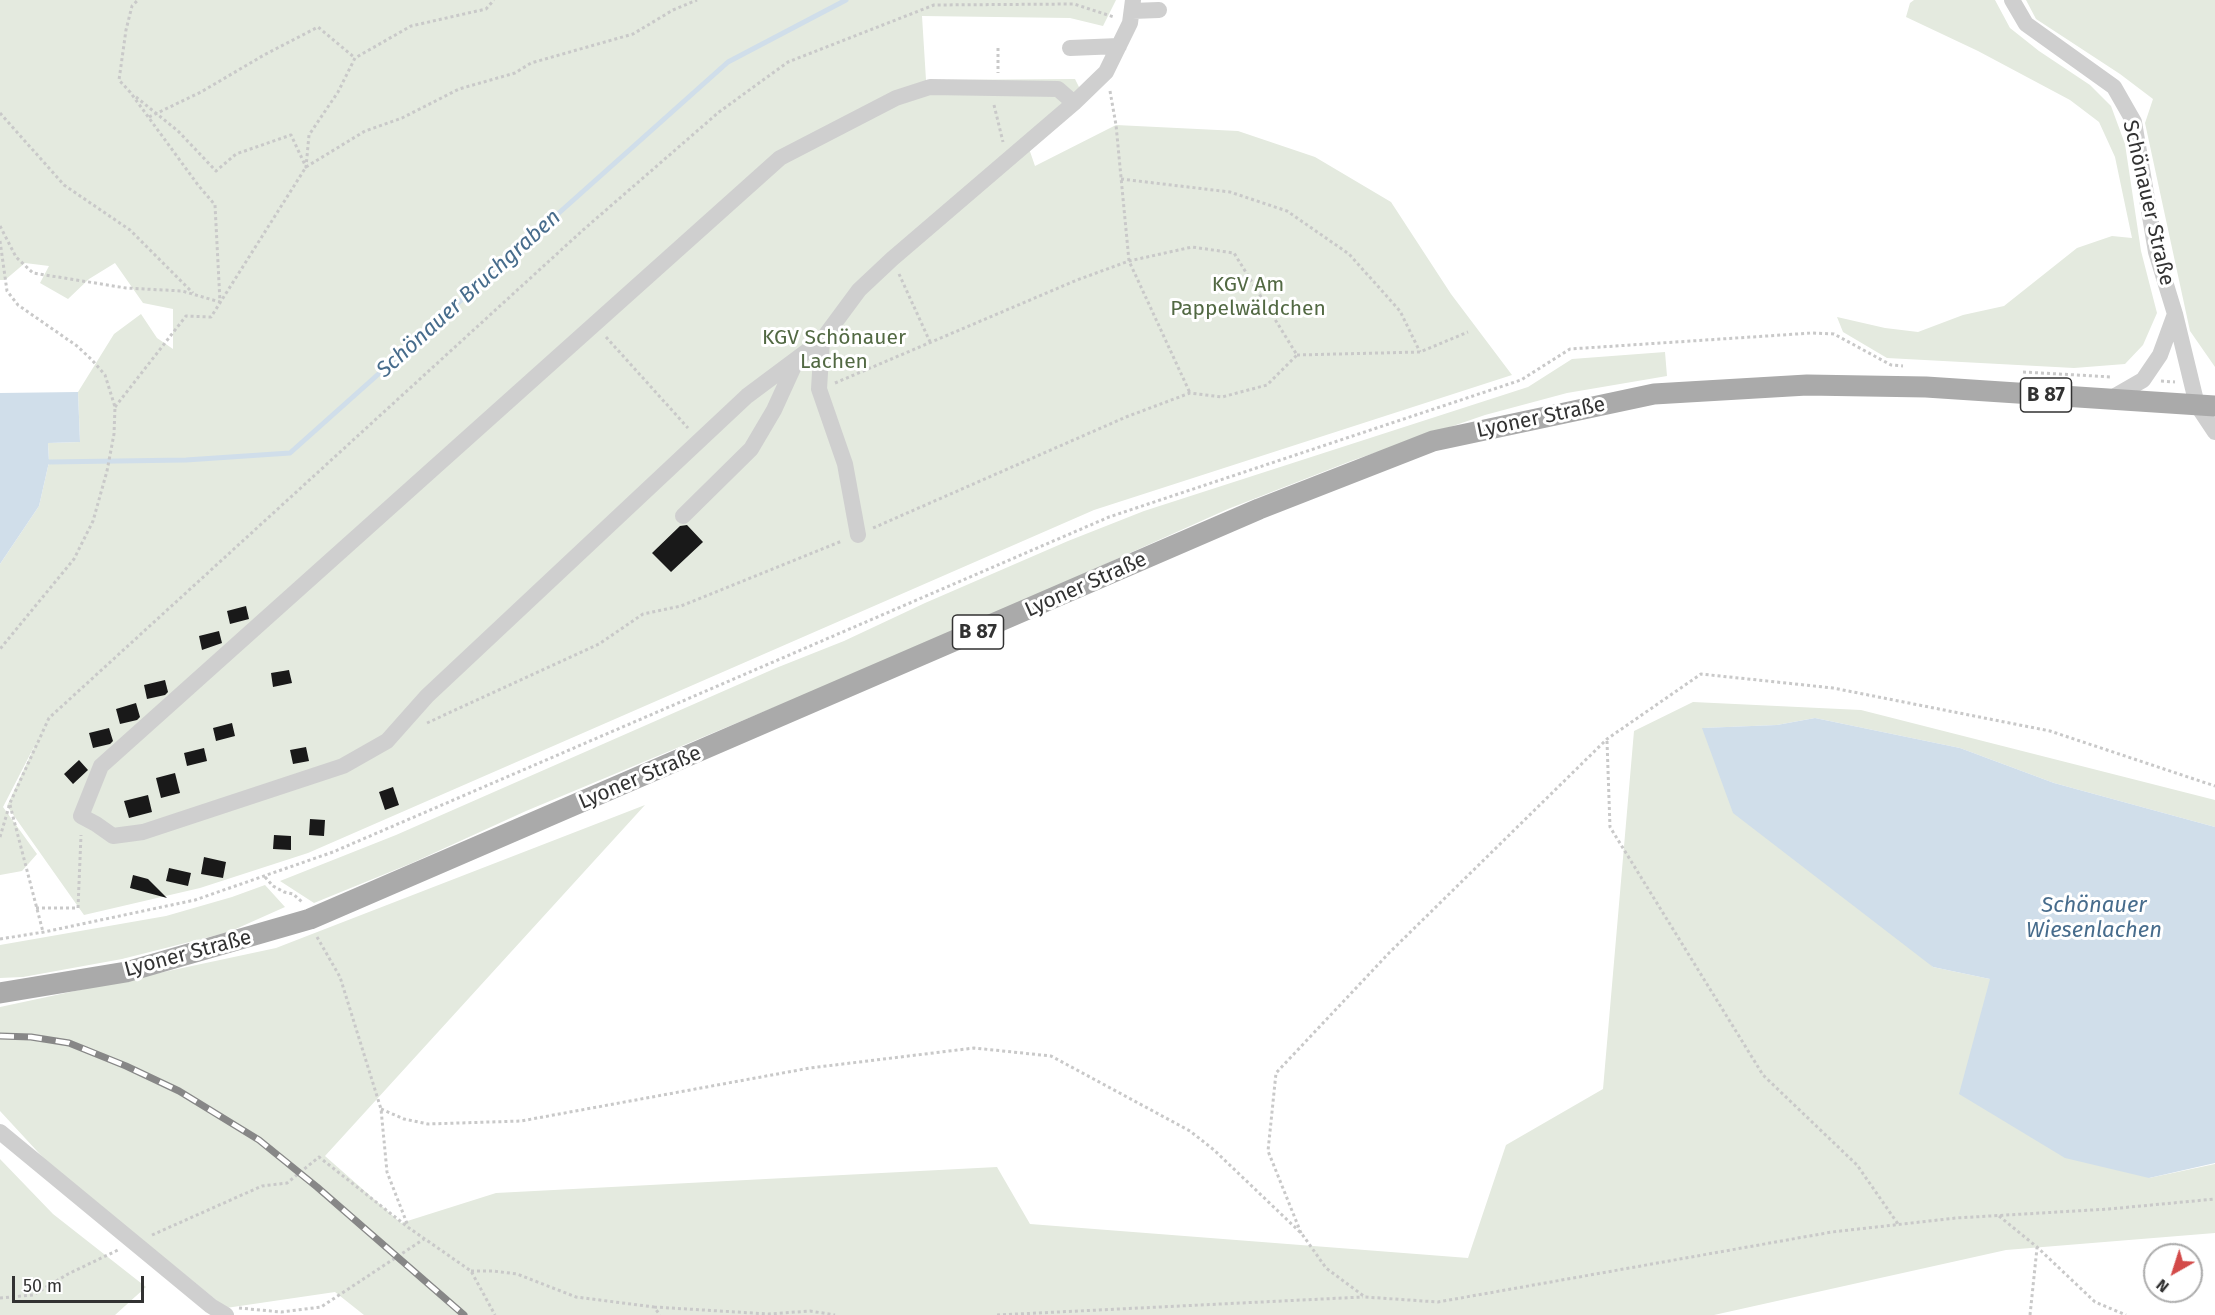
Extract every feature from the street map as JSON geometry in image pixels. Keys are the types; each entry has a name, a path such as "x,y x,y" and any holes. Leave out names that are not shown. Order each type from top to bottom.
{"main road":[{"name":"Lyoner Straße","path":"0,993 126,972 310,920 1248,514 1433,441 1654,394 1807,385 1926,387 2206,405"}],"street":[{"name":"Schönauer Straße","path":"2012,0 2026,24 2114,87 2134,122 2156,252 2206,405"},
{"path":"1074,103 1058,89 930,87 896,98 780,158 101,766 81,816 113,836 143,832 343,765 387,741 427,696 747,396 822,340 859,290 892,259 1074,103 1106,72 1132,11 1159,10"},
{"path":"1070,48 1119,46"},
{"name":"Schönauer Straße","path":"2110,399 2143,380 2160,355 2175,314"},
{"path":"822,340 819,389 845,464 858,535"},
{"path":"683,516 751,449 774,410 796,360"},
{"path":"2206,405 2215,432"},
{"path":"0,1132 211,1306 226,1315"}],"path":[{"path":"138,0 132,6 126,30 119,80 214,204 220,302"},
{"path":"306,167 309,135 338,92 355,57 411,26 486,9 494,0"},
{"path":"115,407 186,315 211,317 306,167 365,131 402,118 459,89 515,73 531,63 633,34 673,10 697,0"},
{"path":"0,837 10,803 49,718 583,230 719,112 788,62 934,5 1074,4 1132,11"},
{"path":"149,117 155,112 201,92 318,27 355,57"},
{"path":"1106,72 1116,125 1129,261 1190,393"},
{"path":"130,92 178,131 216,171 236,154 291,135 306,167"},
{"path":"0,113 64,185 130,230 194,294"},
{"path":"1121,179 1230,192 1287,211 1349,254 1400,311 1420,352"},
{"path":"0,226 16,257 33,273 126,288 182,291 220,302"},
{"path":"0,241 7,291 18,305 77,346 92,360 105,375 115,407 114,434 107,471 93,521 74,559 0,649"},
{"path":"819,389 931,344 1077,280 1129,261 1192,247 1234,253 1297,355"},
{"path":"892,259 931,344"},
{"path":"595,324 687,428"},
{"path":"427,723 599,644 643,614 681,606 858,535 1126,417 1190,393 1222,397 1266,385 1297,355 1420,352 1468,332"},
{"name":"Lyoner Straße","path":"0,939 195,900 333,852 1109,517 1521,380 1570,349 1812,333 1834,334 1891,365 1903,366"},
{"path":"2022,372 2117,378"},
{"path":"1302,1234 1268,1150 1276,1073 1389,953 1607,740 1701,674 1833,688 2050,732 2215,786"},
{"path":"1607,740 1610,827 1763,1075 1857,1165 1898,1224"},
{"path":"10,803 36,909 44,932"},
{"path":"36,909 78,908 81,816"},
{"path":"265,877 273,886 293,894 305,906"},
{"path":"316,934 340,977 381,1109 387,1172 409,1228"},
{"path":"381,1109 404,1119 428,1124 521,1121 680,1094 810,1068 974,1048 1051,1056 1190,1131 1214,1150 1302,1234 1326,1268 1365,1297"},
{"path":"0,1298 33,1295 68,1274 262,1186 287,1183 319,1157 409,1228 471,1271 495,1315"},
{"path":"997,1315 1365,1297 1438,1302 1832,1232 1998,1215 2109,1209 2215,1199"},
{"path":"1998,1215 2037,1247 2096,1302 2126,1315"},
{"path":"211,1306 281,1312 321,1307 424,1239"},
{"path":"2030,1315 2037,1247"},
{"path":"471,1271 517,1274 576,1296 654,1307 769,1314 810,1311 835,1315"},
{"path":"654,1307 660,1315"}],"green space":[{"path":"0,0 1116,0 1103,26 1070,18 922,16 926,80 1075,79 1080,89 1025,137 1035,166 1116,125 1238,131 1315,157 1391,202 1451,294 1512,375 1094,510 308,853 200,888 84,915 7,806 37,741 3,807 37,854 22,871 0,875 0,564 39,506 49,462 48,443 80,442 78,392 114,334 141,314 157,338 173,349 173,309 143,303 115,263 89,279 68,299 40,283 49,266 25,263 5,280 0,280"},
{"path":"1914,0 1995,0 2010,28 2039,51 2090,85 2111,106 2125,144 2141,251 2157,313 2143,345 2125,364 2074,368 1887,358 1843,332 1837,317 1885,328 1918,332 1963,315 2004,306 2077,248 2112,236 2132,238 2115,157 2099,122 2070,100 1978,51 1906,17 1910,3"},
{"path":"2026,0 2215,0 2215,367 2190,331 2145,123 2153,99 2120,74 2036,19"},
{"path":"1665,352 1667,376 1567,393 1485,415 1351,461 1228,509 945,636 526,811 412,863 314,903 280,881 396,835 776,668 844,641 1068,541 1144,511 1528,387 1572,359"},
{"path":"1693,702 1861,710 2215,800 2215,827 2054,783 1960,748 1815,718 1777,725 1703,728 1933,967 1990,979 2149,1178 2215,1164 2215,1233 2006,1250 1714,1315 364,1315 335,1292 226,1308 49,1164 0,1111 0,1007 276,948 645,805 325,1156 401,1223 496,1193 997,1167 1030,1224 1468,1258 1506,1145 1603,1089 1634,731"},
{"path":"265,885 285,907 229,932 122,959 23,977 0,978 0,945 166,916"},
{"path":"0,1159 53,1214 146,1287 115,1315 0,1315"}],"water":[{"path":"78,392 80,442 48,443 49,462 39,506 0,564 0,393"},
{"name":"Schönauer Wiesenlachen","path":"1815,718 1960,748 2054,783 2215,827 2215,1163 2149,1178 2065,1158 1959,1094 1990,979 1933,967 1733,813 1702,728 1777,725"}],"building":[{"path":"687,525 703,542 671,572 652,553 680,526"},
{"path":"246,606 249,619 230,624 227,611"},
{"path":"219,631 222,643 202,650 199,636"},
{"path":"289,670 292,683 273,687 271,673"},
{"path":"165,680 168,692 165,695 147,699 144,685"},
{"path":"136,703 140,717 137,720 120,724 116,709"},
{"path":"232,723 235,736 216,741 213,728"},
{"path":"109,728 113,741 110,744 93,748 89,733"},
{"path":"306,747 309,761 293,764 290,750"},
{"path":"204,748 207,761 187,766 184,753"},
{"path":"79,760 88,770 73,784 64,774"},
{"path":"175,773 180,793 161,798 156,778"},
{"path":"393,787 399,805 385,810 379,792"},
{"path":"148,795 152,812 129,818 124,801"},
{"path":"310,819 325,820 324,836 309,835"},
{"path":"274,835 291,836 291,850 273,849"},
{"path":"204,857 226,862 223,878 201,874"},
{"path":"169,868 191,873 188,886 166,881"},
{"path":"133,875 148,879 167,898 130,888"}],"waterway":[{"name":"Schönauer Bruchgraben","path":"43,460 49,462 186,460 290,453 728,62 846,0"}],"railway":[{"path":"0,1036 31,1037 69,1043 179,1091 259,1140 317,1187 464,1315"}],"park label":[{"name":"KGV Am Pappelwäldchen","path":"1248,297"},
{"name":"KGV Schönauer Lachen","path":"834,350"}]}
